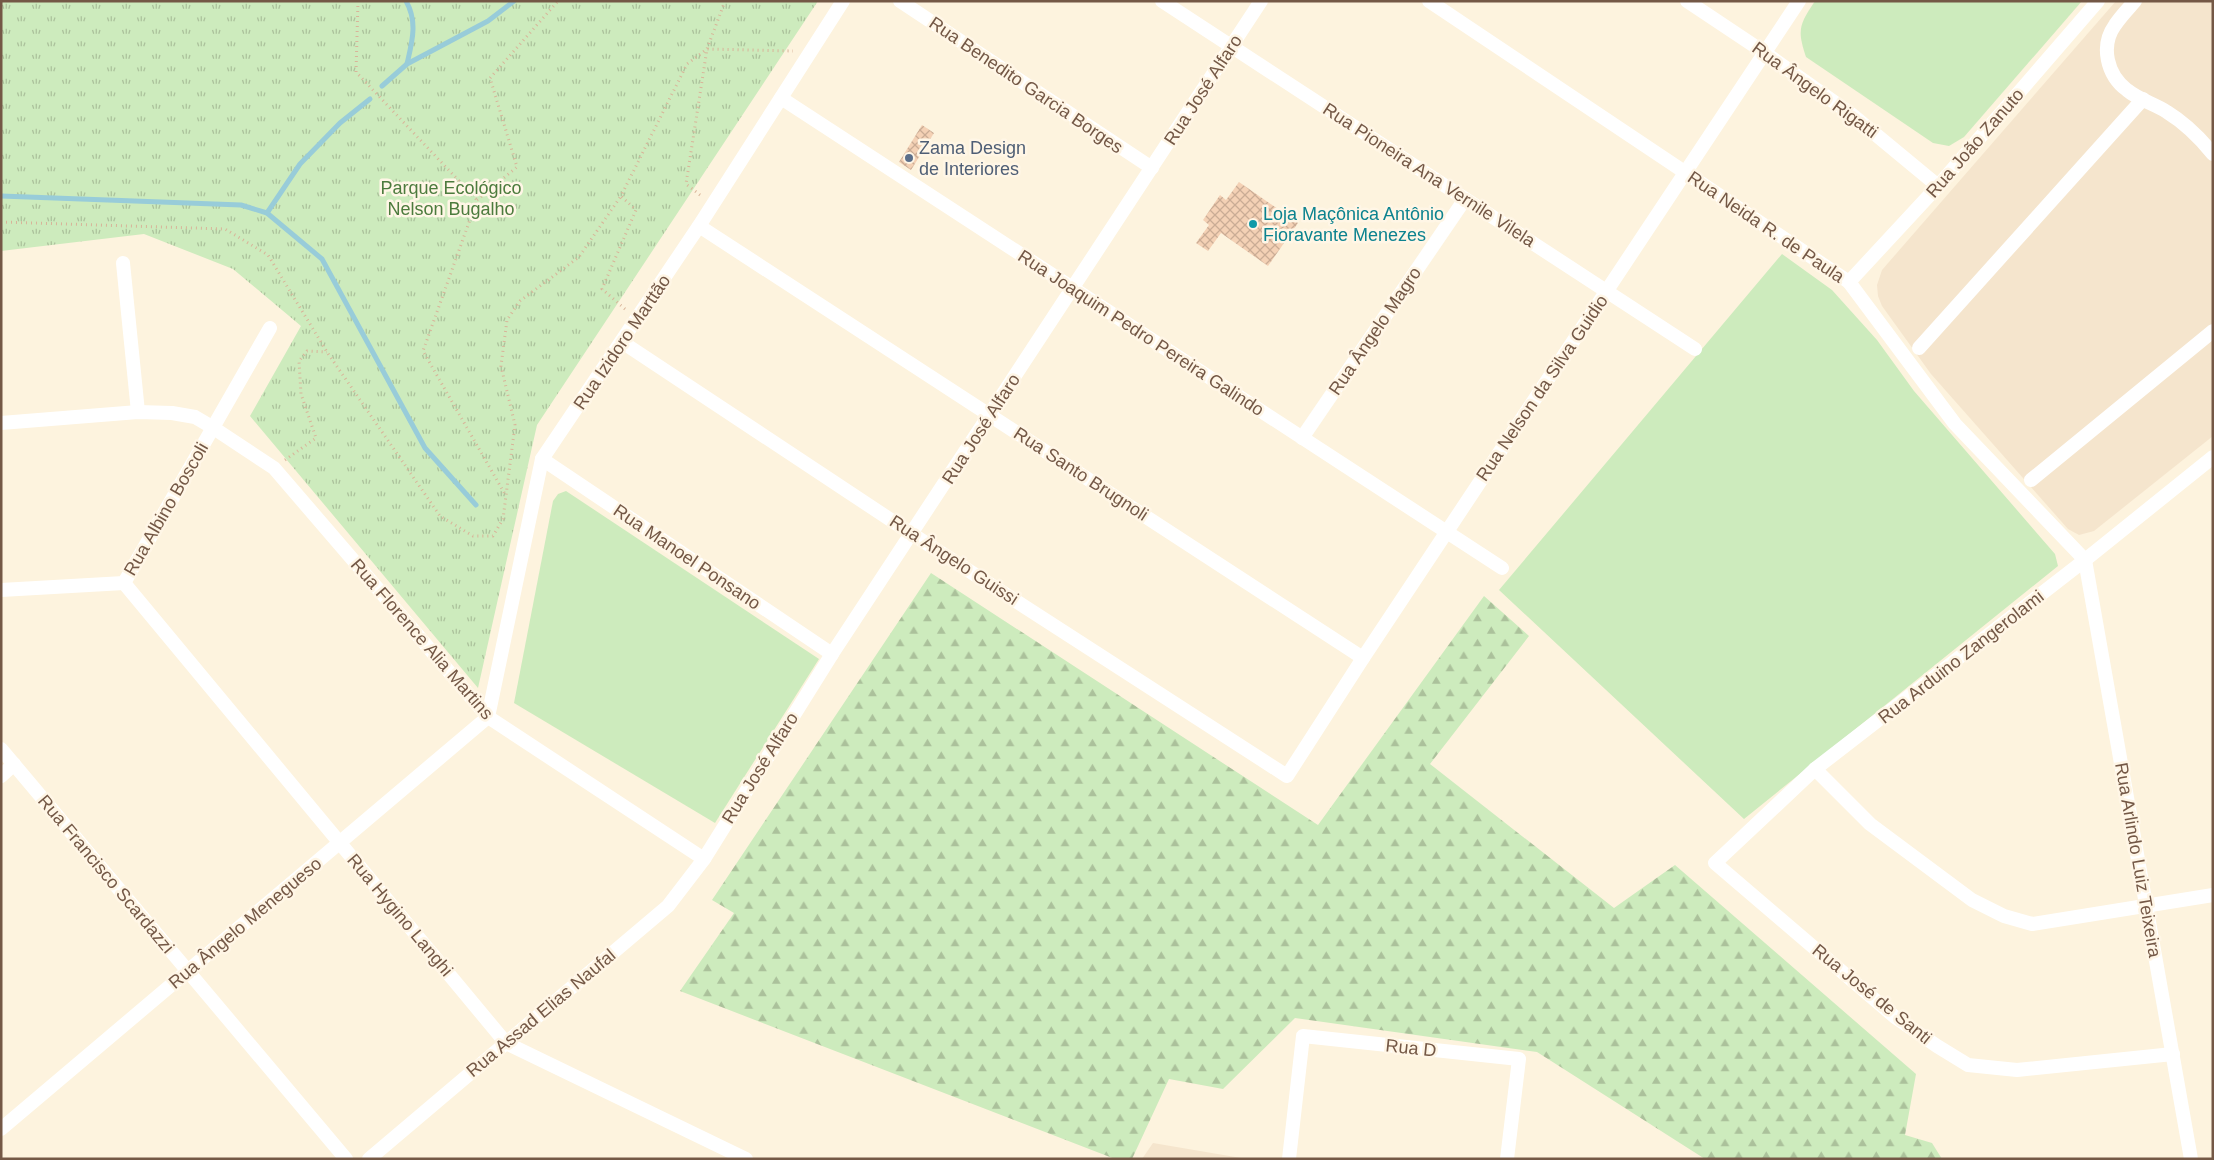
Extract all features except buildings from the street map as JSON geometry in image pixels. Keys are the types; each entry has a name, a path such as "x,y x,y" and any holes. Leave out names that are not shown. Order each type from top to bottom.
{"street":[{"name":"Rua Izidoro Marttão","path":"488,718 542,459 700,226 843,1"},
{"name":"Rua Benedito Garcia Borges","path":"900,1 1152,168"},
{"name":"Rua Pioneira Ana Vernile Vilela","path":"1162,1 1695,349"},
{"name":"Rua José Alfaro","path":"704,859 832,654 1262,1"},
{"name":"Rua Neida R. de Paula","path":"1430,1 1849,282 1955,424 2085,560"},
{"name":"Rua Ângelo Rigatti","path":"1687,1 1851,114 1938,186"},
{"name":"Rua Nelson da Silva Guidio","path":"1287,776 1446,532 1799,1"},
{"name":"Rua João Zanuto","path":"1849,282 1938,186 2098,1"},
{"path":"2135,1 2111,32 2107,47 2108,63 2120,84 2167,112 2189,128 2213,154"},
{"name":"Rua Joaquim Pedro Pereira Galindo","path":"781,98 1502,568"},
{"path":"1919,348 2144,99"},
{"name":"Rua Ângelo Magro","path":"1302,438 1465,199"},
{"name":"Rua Santo Brugnoli","path":"700,226 1363,658"},
{"path":"123,263 138,412"},
{"name":"Rua Albino Boscoli","path":"1,590 124,583 270,328"},
{"path":"2031,480 2213,331"},
{"name":"Rua Ângelo Guissi","path":"622,342 912,534 1287,776"},
{"name":"Rua Florence Alia Martins","path":"1,423 138,412 172,413 196,417 274,468 488,718 704,859"},
{"name":"Rua Arduino Zangerolami","path":"1715,863 1814,769 2085,560 2213,457"},
{"name":"Rua Manoel Ponsano","path":"542,459 832,654"},
{"name":"Rua Arlindo Luiz Teixeira","path":"2085,560 2191,1159"},
{"name":"Rua Hygino Langhi","path":"124,583 506,1042 746,1159"},
{"name":"Rua Ângelo Menegueso","path":"1,1129 488,718"},
{"name":"Rua Francisco Scardazzi","path":"1,749 346,1159"},
{"path":"1,776 14,764"},
{"path":"1814,769 1870,824 1972,900 2004,916 2032,924 2213,895"},
{"name":"Rua Assad Elias Naufal","path":"369,1159 668,906 704,859"},
{"name":"Rua José de Santi","path":"1715,863 1895,1017 1968,1065 2017,1070 2173,1054"},
{"name":"Rua D","path":"1289,1159 1303,1036 1519,1059 1507,1159"}],"path":[{"path":"358,1 356,72 477,200"},
{"path":"506,496 423,351 477,200 517,167 490,78 558,1"},
{"path":"713,204 686,184 707,49 725,1"},
{"path":"1,222 225,229 268,255 327,352 440,516 474,536 493,536 503,519 515,425 501,366 507,320 520,301 579,257 621,196 687,64 707,49 811,51"},
{"path":"621,196 636,210 602,289 636,320"},
{"path":"274,468 316,438 301,394 300,361 307,351 327,352"}],"shaded area":[{"path":"2116,1 2213,1 2213,436 2094,531 2079,535 2068,529 1931,374 1882,306 1878,296 1877,285 1882,270"},
{"path":"1153,1143 1247,1159 1142,1159"}],"green space":[{"name":"Parque Ecológico Nelson Bugalho","path":"1,1 818,1 537,425 478,688 250,416 301,326 233,269 144,234 1,251"},
{"path":"1815,1 2082,1 1964,137 1949,146 1933,143 1806,57 1801,40 1801,28"},
{"path":"1782,254 1832,290 1877,340 1914,391 2055,554 2058,566 1744,819 1499,590"},
{"path":"566,491 819,659 715,823 514,703 553,501 558,494"},
{"path":"931,573 1318,825 1484,596 1529,636 1430,764 1614,908 1675,865 1916,1074 1905,1135 1932,1143 1942,1159 1705,1159 1537,1052 1295,1018 1223,1089 1169,1079 1132,1159 1115,1159 680,991 734,913 712,900"}],"waterway":[{"path":"406,1 413,24 407,64"},
{"path":"382,86 407,64 488,21 514,1"},
{"path":"267,213 300,164 340,123 370,99"},
{"path":"1,196 241,205 267,213 322,259 425,448 476,505"}],"place":[{"name":"Zama Design de Interiores","path":"909,158"},
{"name":"Loja Maçônica Antônio Fioravante Menezes","path":"1253,224"}]}
